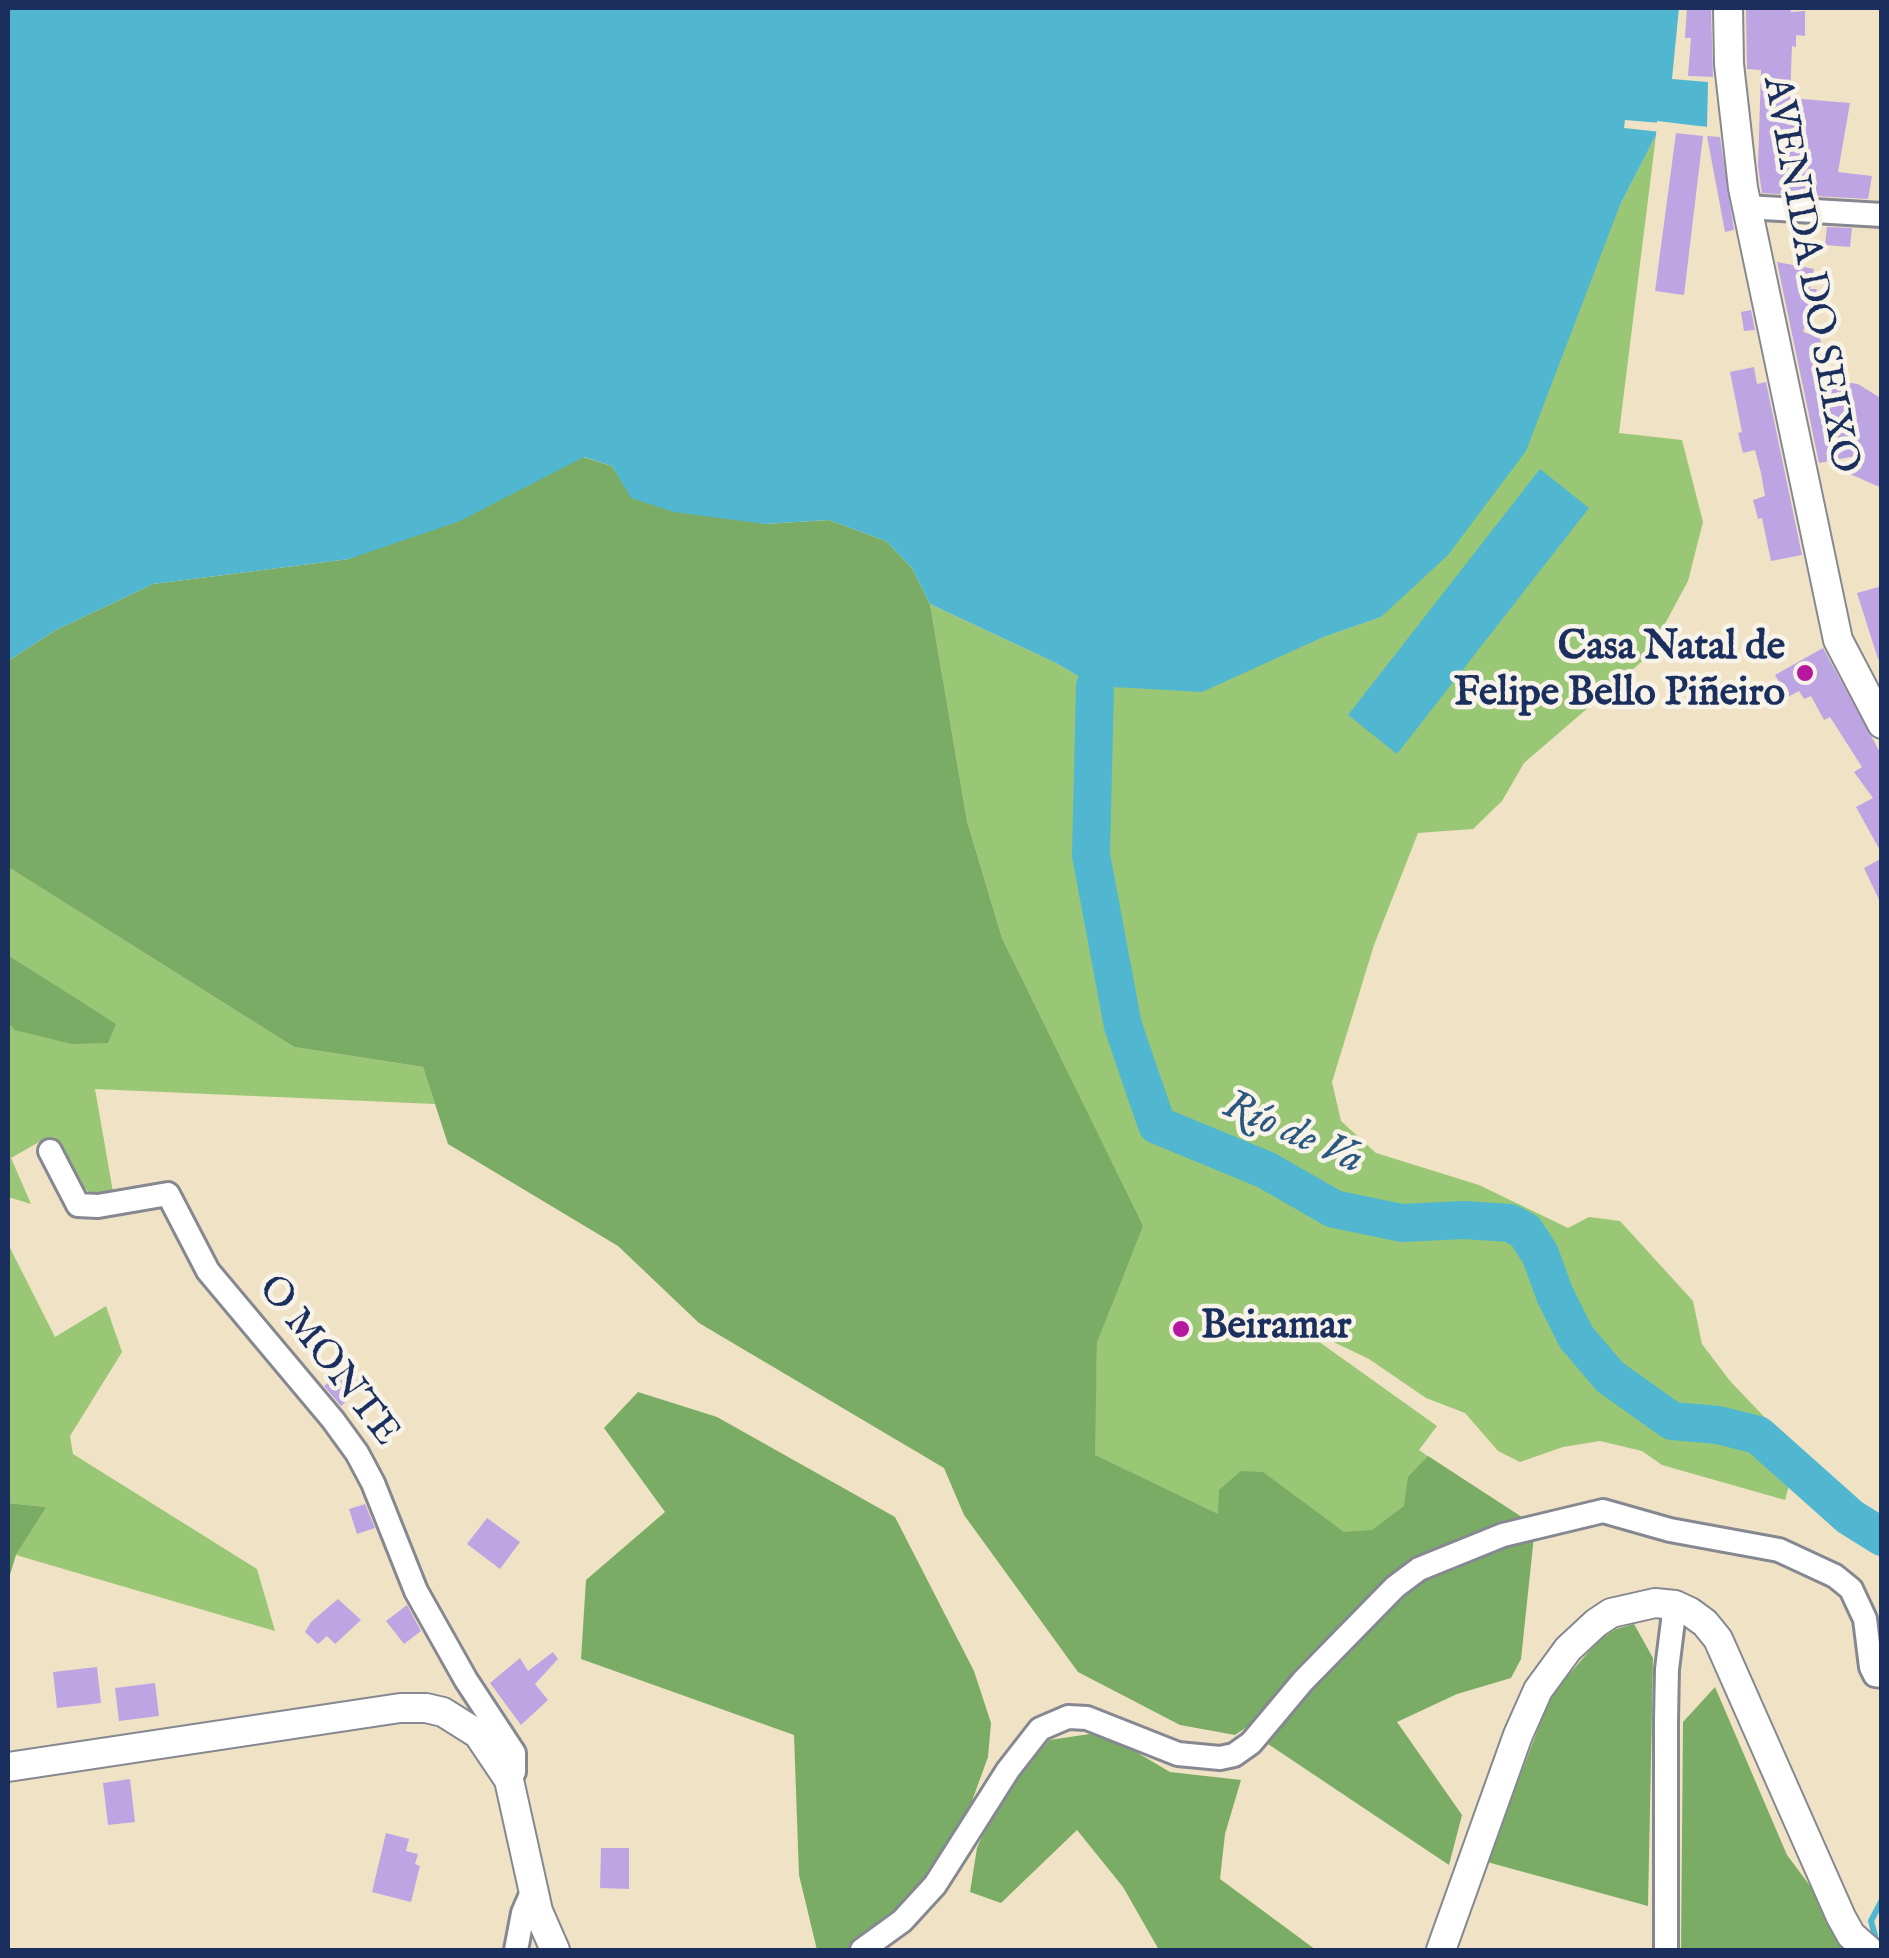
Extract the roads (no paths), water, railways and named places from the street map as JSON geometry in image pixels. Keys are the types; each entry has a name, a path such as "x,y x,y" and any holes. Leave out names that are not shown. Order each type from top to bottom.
{"street":[{"name":"AVENIDA DO SEIXO","path":"1728,8 1729,64 1746,207 1838,640 1882,724"},
{"path":"1746,207 1882,215"},
{"name":"O MONTE","path":"50,1151 78,1205 98,1206 168,1194 208,1271 357,1453 416,1591 466,1680"},
{"path":"862,1950 902,1921 935,1885 1008,1770 1040,1729 1068,1718 1087,1718 1178,1754 1234,1756 1395,1587 1440,1559 1538,1526 1603,1512 1670,1530 1779,1550 1805,1560 1851,1589 1865,1619 1871,1667 1875,1675 1882,1676"},
{"path":"1442,1950 1538,1690 1568,1648 1611,1613 1655,1602 1675,1605 1706,1622 1718,1639 1841,1918 1868,1950"},
{"path":"1666,1950 1666,1720 1675,1605"},
{"path":"443,1712 458,1685 466,1680 514,1752 516,1762 509,1780"},
{"path":"8,1767 400,1708 443,1712 478,1734 509,1780 533,1890 544,1928 556,1950"},
{"path":"516,1950 523,1913 533,1890"}],"water":[{"path":"8,8 1679,8 1672,79 1708,82 1707,127 1657,121 1656,135 1620,205 1526,451 1448,555 1381,617 1321,638 1202,692 1095,686 1056,663 930,604 912,568 886,541 829,520 765,524 674,512 631,498 612,466 584,457 460,521 349,559 153,584 56,630 8,661"},
{"path":"1540,469 1589,508 1397,754 1348,715"}],"waterway":[{"name":"Río de Va","path":"1095,686 1091,855 1123,1026 1157,1125 1266,1170 1334,1209 1402,1223 1510,1223 1525,1231 1540,1254 1576,1337 1610,1377 1672,1421 1718,1425 1758,1435 1850,1517 1882,1537"},
{"name":"Río de Va","path":"1877,1943 1871,1921 1882,1900"}],"place":[{"name":"Casa Natal de Felipe Bello Piñeiro","path":"1805,673"},
{"name":"Beiramar","path":"1181,1329"}]}
